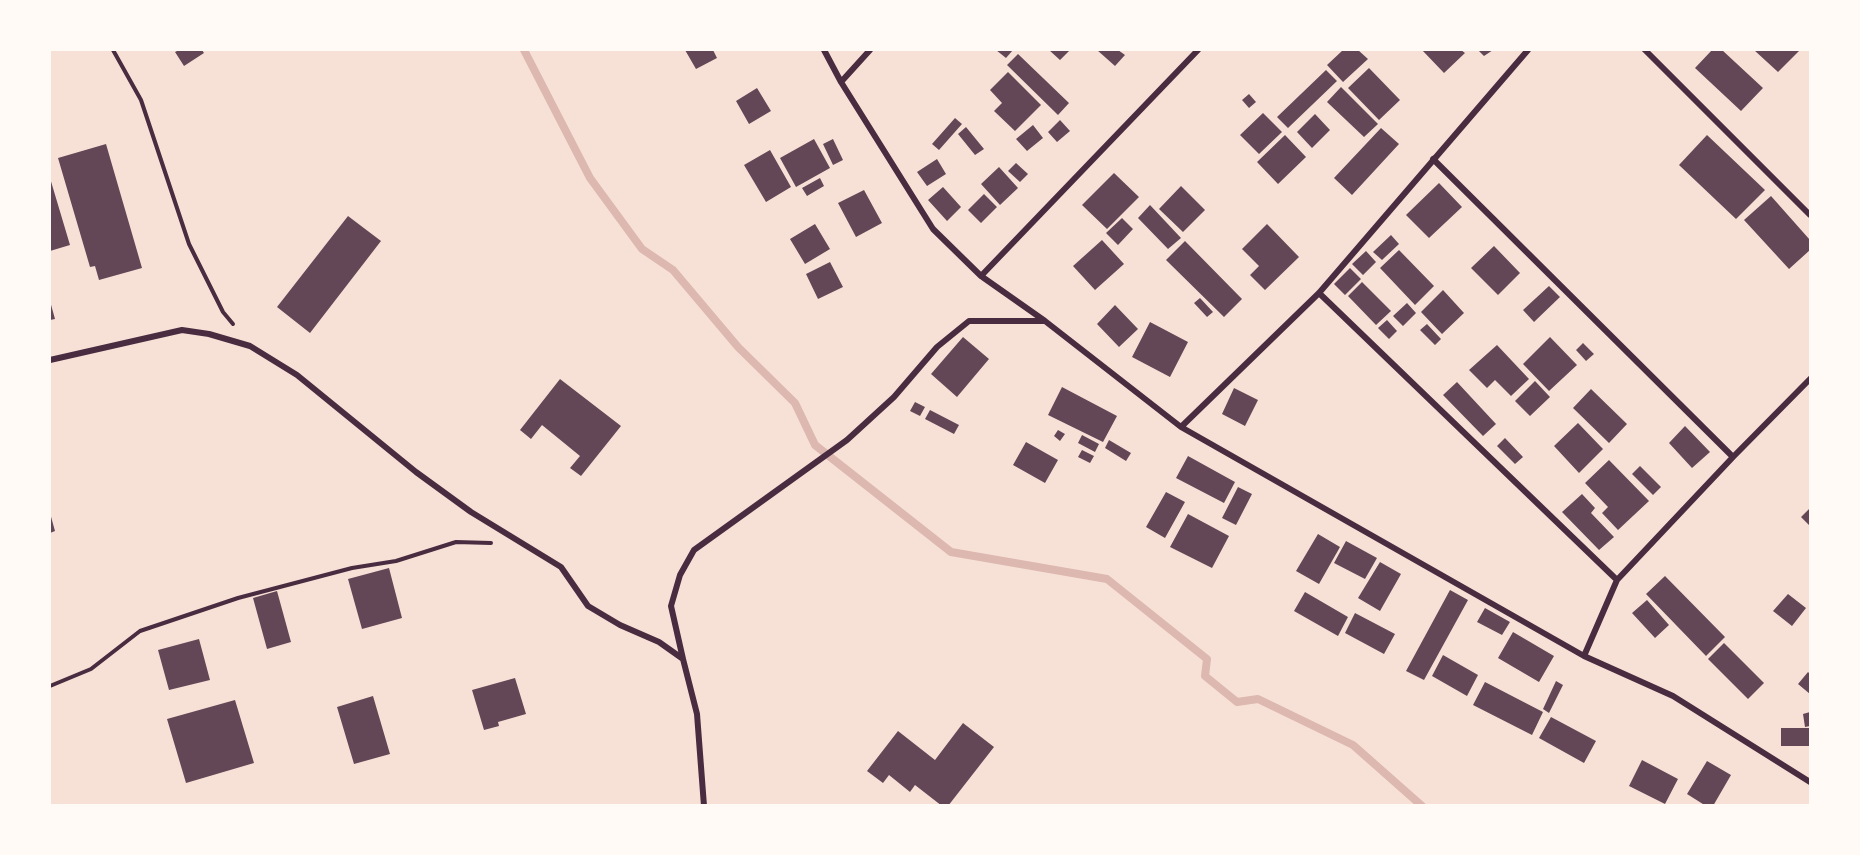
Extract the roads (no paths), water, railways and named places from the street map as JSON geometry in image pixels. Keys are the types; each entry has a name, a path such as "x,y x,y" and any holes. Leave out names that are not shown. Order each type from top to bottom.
{"street":[{"path":"824,50 841,82 933,229 981,276 1045,321 1181,428 1584,656 1673,696 1810,782"},
{"path":"841,82 870,50"},
{"path":"981,276 1198,50"},
{"path":"1181,428 1319,293 1528,50"},
{"path":"1645,50 1810,216"},
{"path":"1433,159 1733,457"},
{"path":"1319,293 1617,580"},
{"path":"704,806 697,714 671,606 680,575 694,550 847,440 894,397 938,347 969,321 1045,321"},
{"path":"50,360 182,330 209,334 250,346 297,375 416,472 471,512 561,567 588,606 620,625 660,642 683,659"},
{"path":"1584,656 1617,580 1733,457 1810,380"}],"waterway":[{"path":"524,50 590,178 642,249 673,270 738,347 795,403 815,445 951,552 1107,579 1207,659 1205,676 1237,702 1258,699 1353,745 1422,806"}]}
